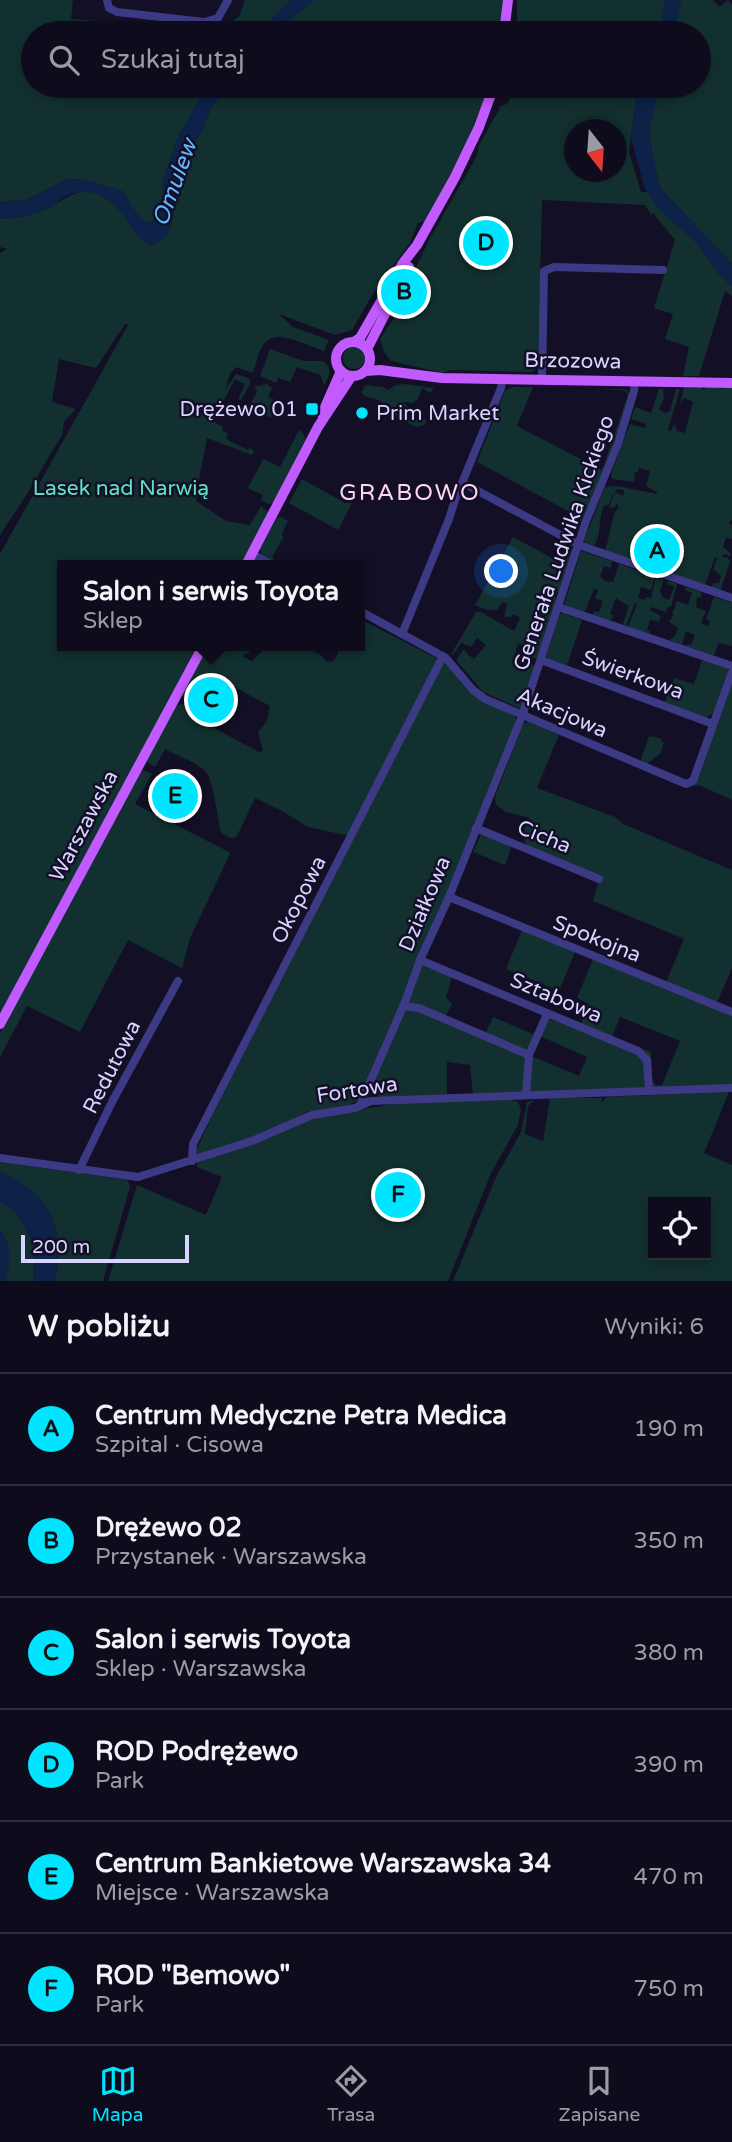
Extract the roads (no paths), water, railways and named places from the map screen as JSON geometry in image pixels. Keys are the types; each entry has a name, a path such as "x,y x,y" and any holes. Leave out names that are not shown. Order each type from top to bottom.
{"main road":[{"path":"506,21 508,0"},
{"path":"346,374 337,364 337,354 344,345 360,338 403,263 417,245 469,149 489,98"},
{"path":"346,374 366,371 369,353 415,256 417,245"},
{"path":"354,342 369,353"},
{"name":"Brzozowa","path":"369,353 414,376"},
{"name":"Brzozowa","path":"366,371 380,370 414,376 502,379 732,383"},
{"path":"249,560 346,374"},
{"name":"Warszawska","path":"0,1024 199,651"}],"street":[{"path":"107,0 109,8 117,12 195,21"},
{"path":"208,21 218,18 228,0"},
{"path":"542,380 544,271 554,267 663,270"},
{"path":"402,634 501,388 502,379"},
{"name":"Generała Ludwika Kickiego","path":"522,716 579,545 619,443 635,381"},
{"path":"463,483 579,545 732,598"},
{"path":"252,554 263,560"},
{"path":"558,607 732,666"},
{"name":"Akacjowa","path":"365,614 443,656 478,695 686,784 693,781 713,724"},
{"name":"Okopowa","path":"192,1161 194,1144 443,656"},
{"name":"Świerkowa","path":"541,660 713,724"},
{"path":"713,724 732,672"},
{"name":"Działkowa","path":"360,1105 449,897 522,716"},
{"name":"Cicha","path":"476,828 598,879"},
{"name":"Spokojna","path":"449,897 732,1012"},
{"name":"Sztabowa","path":"420,960 642,1054 648,1062 649,1091"},
{"name":"Redutowa","path":"79,1170 118,1091 178,981"},
{"path":"403,1006 419,1008 529,1055"},
{"path":"526,1095 529,1055 547,1014"},
{"name":"Fortowa","path":"0,1158 134,1178 263,1137 312,1115 371,1101 732,1088"}],"water":[{"path":"292,0 314,0 290,21 271,21"},
{"path":"665,0 681,0 677,21 661,21"},
{"name":"Omulew","path":"200,98 219,98 212,105 202,131 192,147 167,235 157,243 147,245 112,203 90,192 78,192 64,197 53,206 34,214 0,219 0,202 26,200 68,179 87,180 124,192 144,222 152,222 162,207 162,184 179,135"},
{"path":"657,98 649,128 660,188 732,264 732,286 720,275 696,242 660,210 645,189 631,139 636,99"},
{"path":"0,1172 32,1191 51,1214 58,1244 55,1281 34,1281 35,1245 15,1211 0,1201"},
{"path":"0,1231 9,1248 6,1281 0,1281"}],"place":[{"name":"ROD Podrężewo","path":"486,243"},
{"name":"Drężewo 02","path":"404,292"},
{"name":"Drężewo 01","path":"312,409"},
{"name":"Prim Market","path":"362,413"},
{"name":"Centrum Medyczne Petra Medica","path":"657,551"},
{"name":"Salon i serwis Toyota","path":"211,700"},
{"name":"Centrum Bankietowe Warszawska 34","path":"175,796"},
{"name":"ROD \"Bemowo\"","path":"398,1195"}],"district":[{"name":"GRABOWO","path":"410,493"}],"park label":[{"name":"Lasek nad Narwią","path":"121,488"}]}
